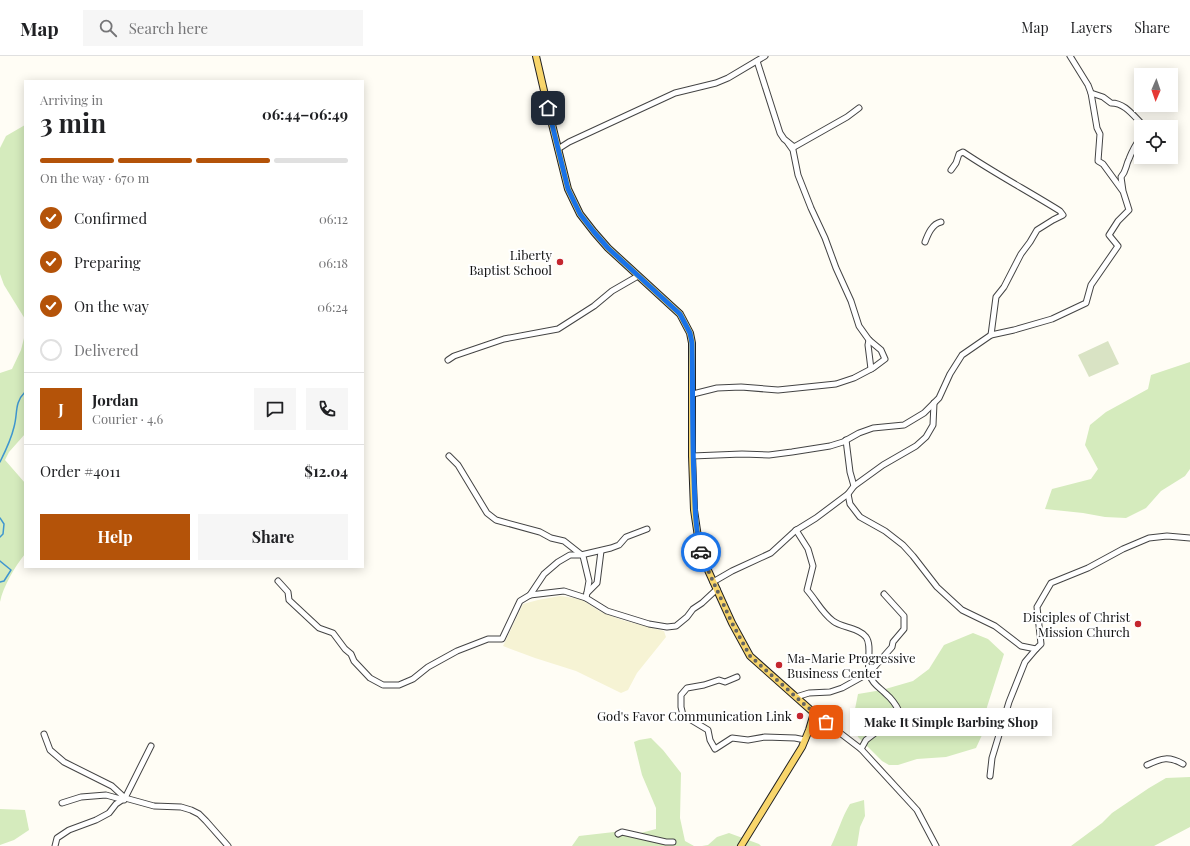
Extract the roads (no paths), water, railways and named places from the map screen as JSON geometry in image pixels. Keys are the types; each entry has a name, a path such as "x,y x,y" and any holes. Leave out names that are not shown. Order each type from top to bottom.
{"main road":[{"path":"536,56 568,189 580,214 608,248 680,314 688,329 692,343 692,456 694,510 702,557 750,656 814,713 805,740 741,846"}],"street":[{"path":"558,149 569,142 675,93 716,83 728,78 765,56"},
{"path":"1070,56 1088,85 1091,93 1096,128 1100,134 1098,161 1103,164 1123,191"},
{"path":"693,394 717,388 741,387 778,390 836,384 854,378 886,359 881,350 869,340 859,326 851,301 798,175 793,150 780,133 757,61"},
{"path":"1091,93 1103,97 1110,103 1115,103 1129,110 1138,120"},
{"path":"788,143 794,147 848,117 859,108"},
{"path":"692,456 742,454 769,455 830,446 873,428 904,425 924,413 939,398 950,374 962,355 991,335 1052,319 1086,304 1092,284 1118,246 1109,235 1118,220 1129,210 1123,191 1121,177 1126,171 1127,162 1134,148"},
{"path":"951,170 956,163 959,154 963,152 985,167 1060,211 1063,215 1037,230 1021,254 1004,287 996,297 991,335"},
{"path":"925,242 928,234 938,222 941,222"},
{"path":"448,360 454,356 504,339 558,329 594,306 612,290 638,276"},
{"path":"869,340 868,345 871,369"},
{"path":"713,582 732,570 771,553 796,530 816,518 848,494 854,486 883,465 916,446 926,437 933,425 934,403"},
{"path":"846,440 850,472 854,486"},
{"path":"449,456 458,465 487,513 496,520 540,532 551,538 564,541 583,556 589,581 587,595"},
{"path":"848,494 850,504 860,516 885,531 903,545 937,587 962,610 996,626 1021,646 1036,649"},
{"path":"278,581 288,592 289,600 319,628 333,633 345,649 351,654 354,662 370,678 383,685 399,685 457,651 488,639 502,639 520,601 530,595 549,569 570,555 581,555 619,545 626,537 647,529"},
{"path":"796,530 808,549 813,566 809,578 808,590 825,615 834,622 858,631 868,640 869,673 874,685 886,694 899,711 897,716 866,740 861,749"},
{"path":"990,776 992,758 1009,702 1025,662 1041,644 1037,607 1051,583 1092,566 1128,546 1149,538 1167,536 1190,538"},
{"path":"587,595 597,583 601,550"},
{"path":"530,595 564,592 587,595 607,611 649,624 667,627 676,626 687,617 693,609 717,590"},
{"path":"796,697 809,693 830,692 842,688 859,677 869,673 892,647 893,642 904,628 904,616 884,594"},
{"path":"737,678 725,682 719,680 704,685 687,688 681,695 683,715 708,730 710,740 715,749 732,738 748,740 765,737 795,738 805,740"},
{"path":"814,713 861,749 916,810 936,846"},
{"path":"44,734 50,750 68,764 112,786 124,799"},
{"path":"55,846 58,838 63,834 69,830 109,814 116,804 124,799 151,746"},
{"path":"1147,765 1161,759 1173,759 1183,764"},
{"path":"62,803 81,797 106,795 154,806 181,807 199,814 228,846"},
{"path":"618,834 622,832 666,842 673,842"}],"waterway":[{"path":"0,462 13,432 19,400 24,393"},
{"path":"0,518 4,524 3,534 0,537"},
{"path":"0,561 11,570 4,581 0,582"}],"place":[{"name":"Liberty Baptist School","path":"560,262"},
{"name":"Disciples of Christ Mission Church","path":"1138,624"},
{"name":"Ma-Marie Progressive Business Center","path":"779,665"},
{"name":"God's Favor Communication Link","path":"800,716"},
{"name":"Make It Simple Barbing Shop","path":"826,722"}]}
